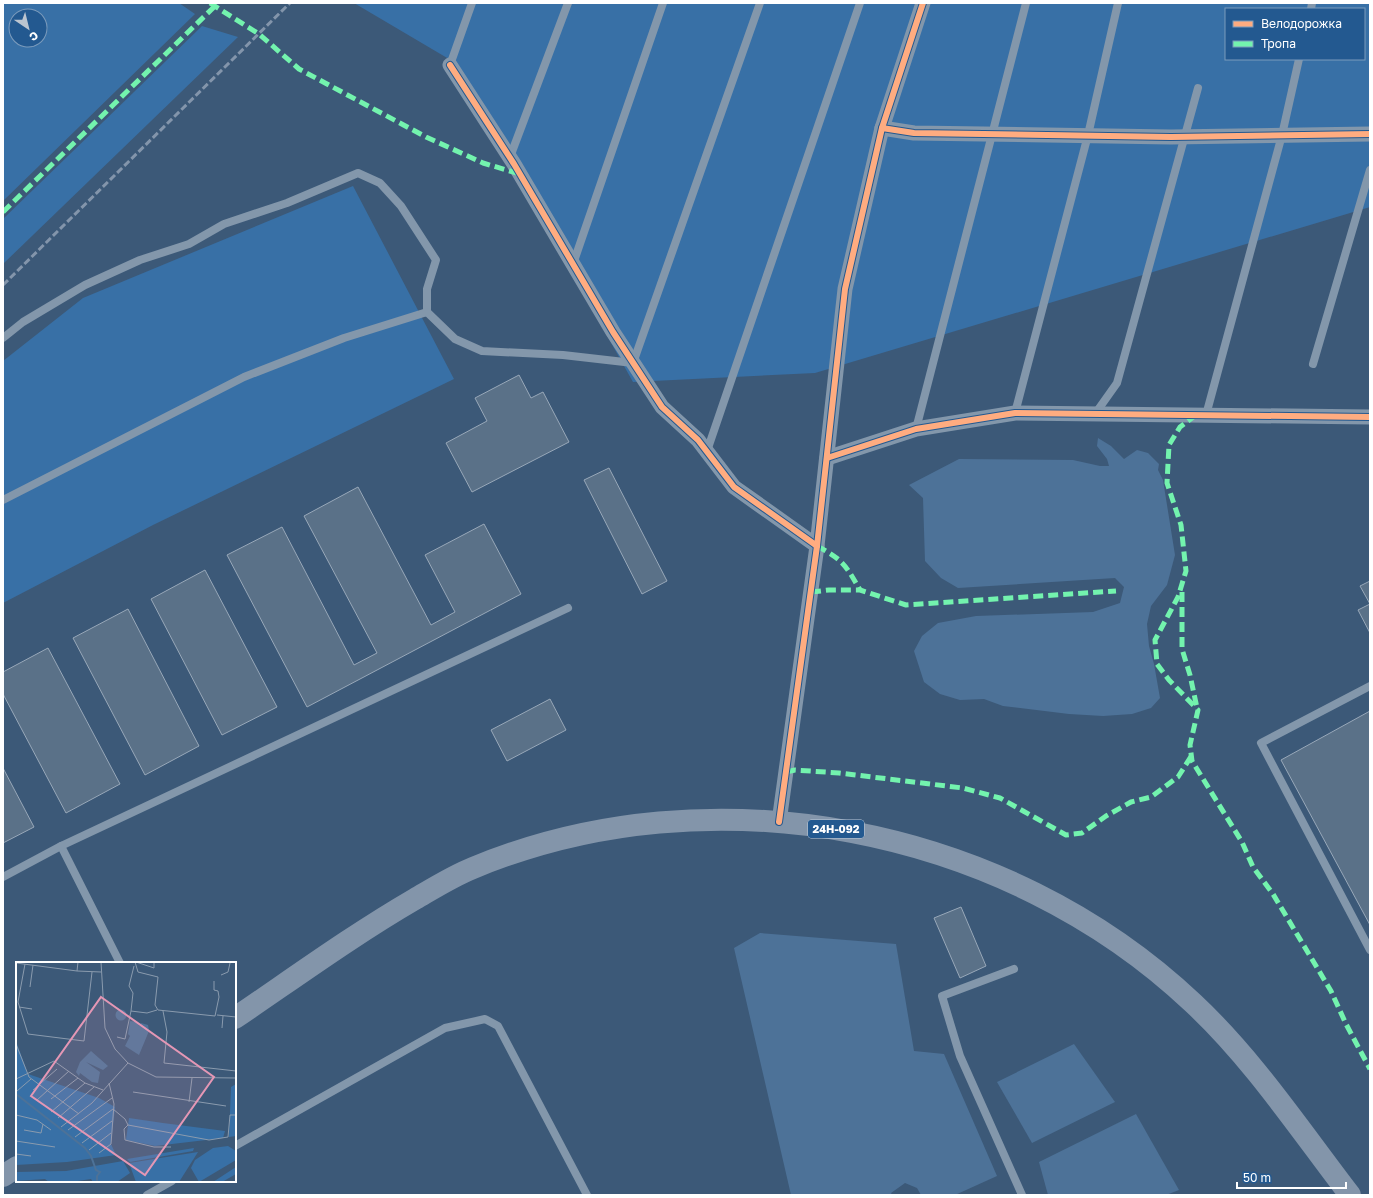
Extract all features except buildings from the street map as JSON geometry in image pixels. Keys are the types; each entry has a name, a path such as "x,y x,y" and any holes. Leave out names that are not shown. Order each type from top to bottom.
{"main road":[{"name":"24Н-092","path":"236,1017 385,916 468,869 515,851 565,838 627,826 676,821 729,819 779,822 838,829 898,842 963,863 1016,885 1067,910 1112,939 1192,1002 1216,1026 1244,1058 1350,1195"},
{"path":"3,1176 16,1168"}],"street":[{"path":"779,822 817,546 845,289 882,128 923,3"},
{"path":"450,65 510,157 633,363 662,407 698,440 734,487 817,546"},
{"path":"882,128 914,133 1088,136 1370,134"},
{"path":"827,458 916,429 1015,413 1370,417"}],"lane":[{"path":"450,65 472,3"},
{"path":"510,157 568,3"},
{"path":"573,264 663,3"},
{"path":"3,338 22,322 85,285 140,260 189,244 224,224 287,203 358,174 380,183 401,206 436,260 427,289 427,312 455,339 482,351 563,355 633,363 760,3"},
{"path":"706,451 860,3"},
{"path":"916,429 1026,3"},
{"path":"1015,413 1088,136 1118,3"},
{"path":"1206,415 1282,135 1300,60"},
{"path":"1095,414 1117,384 1198,88"},
{"path":"1313,364 1370,170"},
{"path":"3,500 244,377 344,338 427,312"},
{"path":"3,877 61,846 568,608"},
{"path":"1370,686 1261,743 1370,950"},
{"path":"61,846 119,962"},
{"path":"1014,969 942,996 960,1056 1022,1195"},
{"path":"236,1145 445,1028 485,1019 498,1026 587,1195"},
{"path":"147,1195 170,1182"}],"shaded area":[{"path":"3,3 179,3 195,14 3,201"},
{"path":"354,3 1370,3 1370,207 815,373 633,382 454,62"},
{"path":"202,26 238,37 3,264 3,219"},
{"path":"353,186 454,379 153,525 3,603 3,361 83,298"},
{"path":"1098,438 1111,446 1124,459 1137,450 1148,453 1159,464 1158,470 1163,480 1175,555 1167,585 1151,606 1147,624 1149,646 1160,698 1151,708 1132,714 1103,716 1069,714 1003,706 984,699 960,700 940,694 924,682 914,651 922,636 938,623 976,616 1093,612 1120,603 1124,587 1115,578 958,588 941,578 925,561 923,498 909,485 959,459 1073,460 1100,466 1109,466 1107,459 1097,446"},
{"path":"760,933 896,944 914,1051 944,1054 997,1176 955,1195 921,1195 917,1188 905,1183 891,1193 892,1195 791,1195 734,948"},
{"path":"1074,1044 1115,1102 1032,1143 997,1082"},
{"path":"1136,1114 1179,1190 1166,1195 1048,1195 1039,1162"}],"railway":[{"path":"3,285 290,3"}],"marked path":[{"path":"210,3 259,34 299,69 426,137 483,163 520,174"},
{"path":"3,212 215,6"},
{"path":"1196,415 1180,427 1169,445 1167,483 1181,525 1186,571 1178,597 1155,640 1157,664 1169,680 1198,710 1190,745 1192,761 1242,842 1253,867 1273,894 1331,991 1346,1024 1370,1069"},
{"path":"817,546 833,555 847,568 860,590"},
{"path":"811,592 829,590 860,590 906,605 1116,591"},
{"path":"1182,592 1182,649 1190,675 1197,708"},
{"path":"786,772 795,770 839,773 963,788 1000,798 1066,835 1082,833 1106,816 1131,802 1151,797 1178,777 1192,755"}],"cycle path":[{"path":"779,822 817,546 845,289 882,128 923,3"},
{"path":"450,65 514,164 613,332 662,407 698,440 734,487 817,546"},
{"path":"882,128 914,133 1171,137 1370,134"},
{"path":"827,458 916,429 1015,413 1370,417"}]}
